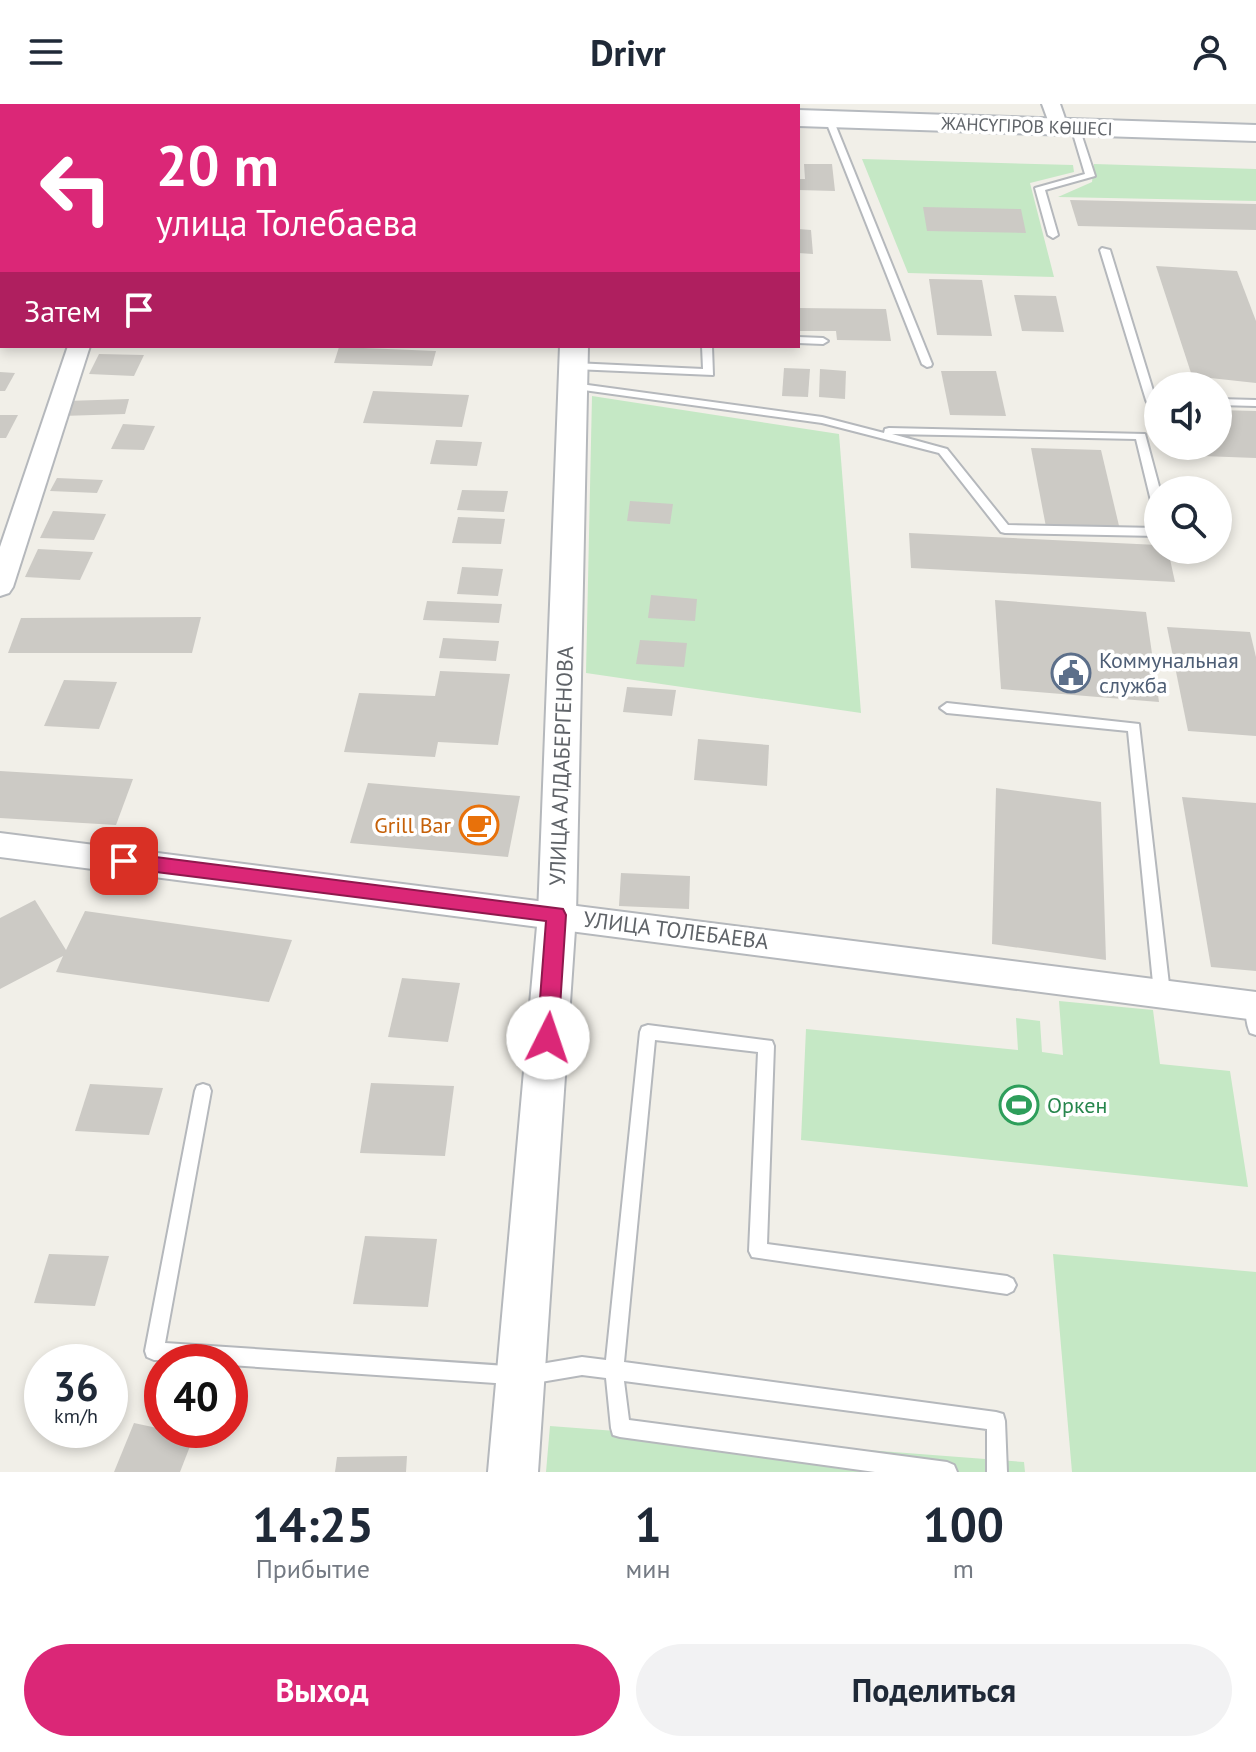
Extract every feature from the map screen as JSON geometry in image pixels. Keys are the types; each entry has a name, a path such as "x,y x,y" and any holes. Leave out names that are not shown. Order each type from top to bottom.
{"main road":[{"name":"ЖАНСҮГІРОВ КӨШЕСІ","path":"800,118 1062,119 1256,133"}],"street":[{"path":"0,587 78,348"},
{"name":"УЛИЦА АЛДАБЕРГЕНОВА","path":"513,1472 523,1376 557,915 574,366"},
{"name":"УЛИЦА ТОЛЕБАЕВА","path":"0,845 1162,993 1255,1013"}],"lane":[{"path":"829,119 927,364"},
{"path":"1053,235 1040,188 1090,176 1062,119"},
{"path":"1105,250 1144,377"},
{"path":"800,340 823,341"},
{"path":"574,366 709,373 707,348"},
{"path":"574,366 822,420 943,451 1005,529 1144,532"},
{"path":"1232,402 1256,403"},
{"path":"864,430 1141,436 1151,476"},
{"path":"947,708 1134,727 1162,993"},
{"path":"947,1472 620,1428 614,1370 648,1032 766,1046 758,1251 1007,1285"},
{"path":"203,1091 154,1351 523,1376 582,1366 996,1421 997,1472"}],"green space":[{"path":"862,159 1073,165 1074,172 1030,183 1054,277 908,273"},
{"path":"1094,164 1256,169 1256,201 1058,197 1092,182"},
{"path":"592,396 839,434 861,713 586,673"},
{"name":"Оркен","path":"1059,1001 1153,1010 1160,1064 1230,1071 1248,1187 801,1140 806,1029 1018,1050 1016,1018 1040,1021 1042,1052 1063,1055"},
{"path":"1053,1254 1256,1272 1256,1472 1072,1472"},
{"path":"550,1426 1024,1462 1025,1472 546,1472"}],"building":[{"path":"804,164 832,164 835,191 800,190 800,179 805,179"},
{"path":"1070,200 1256,204 1256,230 1078,226"},
{"path":"923,207 1021,209 1026,233 927,231"},
{"path":"800,229 811,230 813,254 800,253"},
{"path":"1156,266 1237,271 1256,321 1256,383 1232,380 1232,372 1191,372"},
{"path":"929,279 982,280 992,336 937,335"},
{"path":"1014,295 1056,296 1064,332 1022,331"},
{"path":"800,308 886,309 891,341 837,340 836,331 800,331"},
{"path":"339,348 436,351 432,366 334,363"},
{"path":"99,354 144,355 134,376 89,374"},
{"path":"784,368 810,369 808,397 782,396"},
{"path":"820,369 846,371 845,399 819,397"},
{"path":"941,371 996,371 1006,416 950,415"},
{"path":"0,372 15,373 5,391 0,391"},
{"path":"373,391 469,395 462,427 363,423"},
{"path":"129,399 125,414 62,416 66,401"},
{"path":"1232,410 1256,411 1256,458 1232,457"},
{"path":"0,415 18,415 6,438 0,438"},
{"path":"123,424 155,426 144,450 111,449"},
{"path":"436,440 482,442 477,466 430,464"},
{"path":"1031,448 1101,450 1120,530 1046,527"},
{"path":"57,478 103,480 97,493 50,491"},
{"path":"462,490 508,491 504,512 457,510"},
{"path":"630,501 673,504 670,524 627,521"},
{"path":"53,511 106,514 94,540 40,538"},
{"path":"458,517 505,519 501,544 452,543"},
{"path":"909,533 1144,544 1144,564 1171,564 1175,582 911,568"},
{"path":"38,549 93,552 80,580 25,577"},
{"path":"462,567 503,569 498,596 457,594"},
{"path":"651,595 697,599 695,621 648,618"},
{"path":"995,600 1146,612 1159,702 1001,689"},
{"path":"427,601 502,604 499,623 423,620"},
{"path":"201,617 192,653 8,653 21,618"},
{"path":"1167,627 1250,632 1256,657 1256,736 1188,731"},
{"path":"443,638 499,641 496,661 439,658"},
{"path":"640,640 687,643 684,667 636,664"},
{"path":"440,671 510,674 498,745 438,742 435,757 344,752 359,693 435,696"},
{"path":"64,680 117,682 99,729 44,726"},
{"path":"627,687 676,690 672,716 623,712"},
{"path":"698,739 769,745 767,786 694,780"},
{"path":"0,771 133,779 116,825 0,818"},
{"path":"368,783 520,796 508,857 350,843"},
{"path":"996,788 1101,802 1106,960 992,944"},
{"path":"1182,797 1256,803 1256,971 1211,967"},
{"path":"621,873 690,876 689,909 619,906"},
{"path":"35,900 66,950 85,911 292,940 269,1002 56,972 63,956 0,989 0,918"},
{"path":"402,978 460,983 448,1042 388,1037"},
{"path":"371,1083 454,1086 445,1156 360,1153"},
{"path":"90,1084 163,1088 149,1135 75,1131"},
{"path":"365,1236 437,1239 428,1307 353,1304"},
{"path":"49,1254 109,1256 95,1306 34,1303"},
{"path":"134,1423 144,1425 144,1448 189,1448 180,1472 114,1472 124,1448 128,1448 128,1438"},
{"path":"407,1456 406,1472 335,1472 337,1457"}],"place":[{"name":"Коммунальная служба","path":"1071,673"},
{"name":"Grill Bar","path":"479,825"},
{"name":"Оркен","path":"1019,1105"}],"route":[{"path":"124,861 557,915 548,1038"}]}
